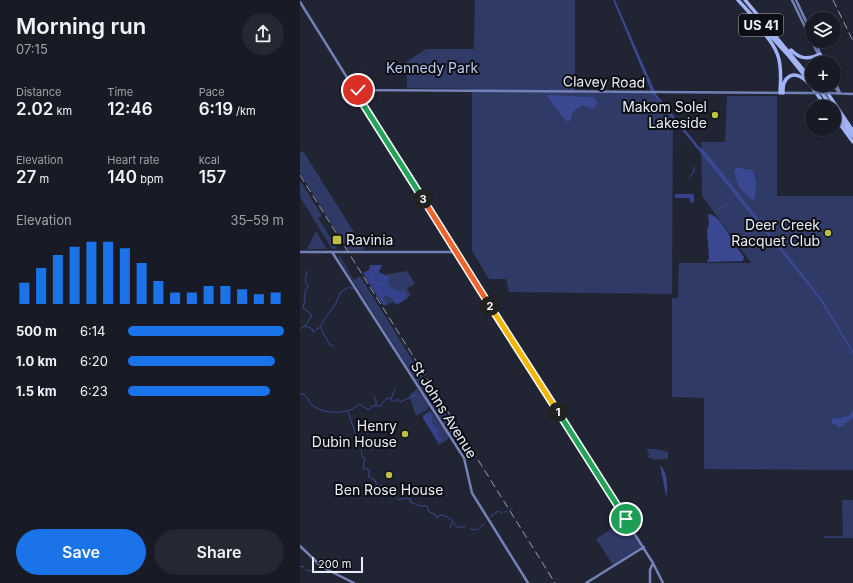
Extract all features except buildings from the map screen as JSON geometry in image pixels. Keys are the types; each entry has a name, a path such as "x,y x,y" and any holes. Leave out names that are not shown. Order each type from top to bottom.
{"highway":[{"name":"US 41","path":"739,0 805,76"},
{"path":"739,0 778,53 781,64 782,93"},
{"name":"US 41","path":"745,0 805,71"},
{"path":"771,30 799,56 809,58 820,55"},
{"path":"782,93 783,85 789,76 801,76 821,100"},
{"path":"827,92 853,131"},
{"path":"841,120 853,136"},
{"path":"841,125 853,142"}],"main road":[{"path":"792,0 817,52 820,55"},
{"path":"796,0 805,19"},
{"path":"300,2 456,252 644,547 663,583"},
{"path":"818,48 820,55"},
{"path":"783,85 785,90 794,93"},
{"name":"Clavey Road","path":"354,90 853,94"},
{"path":"300,252 456,252"},
{"name":"St Johns Avenue","path":"332,252 464,458 472,493 528,583"},
{"path":"300,546 322,567 354,583"},
{"path":"586,583 644,547"},
{"path":"650,583 650,570 653,563"}],"green space":[{"name":"Kennedy Park","path":"475,0 575,0 575,93 652,93 673,118 672,294 509,292 506,279 489,279 472,251 473,89 407,88 406,62 426,49 474,49"},
{"path":"727,96 777,96 777,196 853,196 853,470 704,469 704,398 672,397 672,298 678,298 679,263 751,263 702,196 701,142 725,142"},
{"path":"303,151 364,248 363,250 348,250 300,173 300,153"},
{"path":"300,180 322,216 318,218 338,249 332,249 300,197"},
{"path":"316,231 327,249 307,249"},
{"path":"340,256 354,280 360,276 458,433 452,437 338,257"},
{"path":"407,271 415,284 407,288 411,295 396,305 393,302 384,306 365,278"},
{"path":"417,389 429,406 427,410 416,416 409,395"},
{"path":"430,410 449,436 448,439 439,445 422,416"},
{"path":"646,449 657,449 668,452 668,460 652,460 652,458 648,458 649,453"},
{"path":"842,500 853,500 853,538 824,538 824,536 843,536"},
{"path":"625,520 641,547 613,565 596,539"}],"shaded area":[{"path":"613,0 615,0 656,94 700,148 704,150 822,299 853,351 853,354 818,297 652,93"},
{"path":"546,95 593,97 595,98 597,104 592,109 582,105 573,112 570,121 567,122"},
{"path":"739,167 745,170 750,169 753,171 756,182 755,199 750,199 739,187 734,172 736,168"},
{"path":"675,194 694,194 694,203 691,203 689,198 675,198"},
{"path":"710,214 719,220 723,225 744,257 743,261 707,262 709,258 707,231 709,223 708,215"},
{"path":"370,265 382,265 379,272 389,277 388,284 399,292 399,290 403,291 406,286 405,293 408,298 398,304 387,295 383,297 387,304 383,305 363,273 369,270"},
{"path":"853,409 853,418 839,428 837,425 832,424 831,419 849,416"},
{"path":"428,414 432,414 432,423 439,430 438,434 442,440 439,443 424,420 423,417"},
{"path":"660,465 666,475 667,495 666,495"}],"waterway":[{"path":"689,178 694,172 694,167"},
{"path":"719,209 727,204"},
{"path":"733,242 761,224"},
{"path":"371,283 371,273 375,272 377,266"},
{"path":"305,326 312,315 303,308 305,292 308,286 305,281 307,271"},
{"path":"371,282 384,284 393,292"},
{"path":"300,329 305,326 313,329 312,331 314,332 320,328 336,303 341,292 349,287 353,289"},
{"path":"321,329 330,345 333,346"},
{"path":"391,399 395,389"},
{"path":"300,394 304,394 316,408 329,412 343,412 355,408 359,404 369,410 372,406 380,406 386,399 389,398 394,402 398,399 400,402 416,395"},
{"path":"374,396 376,405"},
{"path":"348,412 357,438 364,441 362,445 362,457 365,458 363,468 369,470 369,477 375,480 377,486 379,487 380,485 389,491 389,494 393,494 399,500 404,498 411,499 410,502 420,506 427,506 429,512 435,514 437,518 440,515 446,516 453,521 450,528"},
{"path":"490,517 498,511 502,513"},
{"path":"454,523 457,527 465,527"},
{"path":"470,529 477,530 484,524"},
{"path":"300,566 304,567"},
{"path":"306,570 317,572 321,571"}],"railway":[{"path":"833,0 853,41"},
{"path":"300,175 555,583"}],"place":[{"name":"Makom Solel Lakeside","path":"715,115"},
{"name":"Deer Creek Racquet Club","path":"828,233"},
{"name":"Ravinia","path":"337,240"},
{"name":"Henry Dubin House","path":"405,434"},
{"name":"Ben Rose House","path":"389,475"}],"route":[{"path":"358,90 354,90 502,326 626,519"}]}
